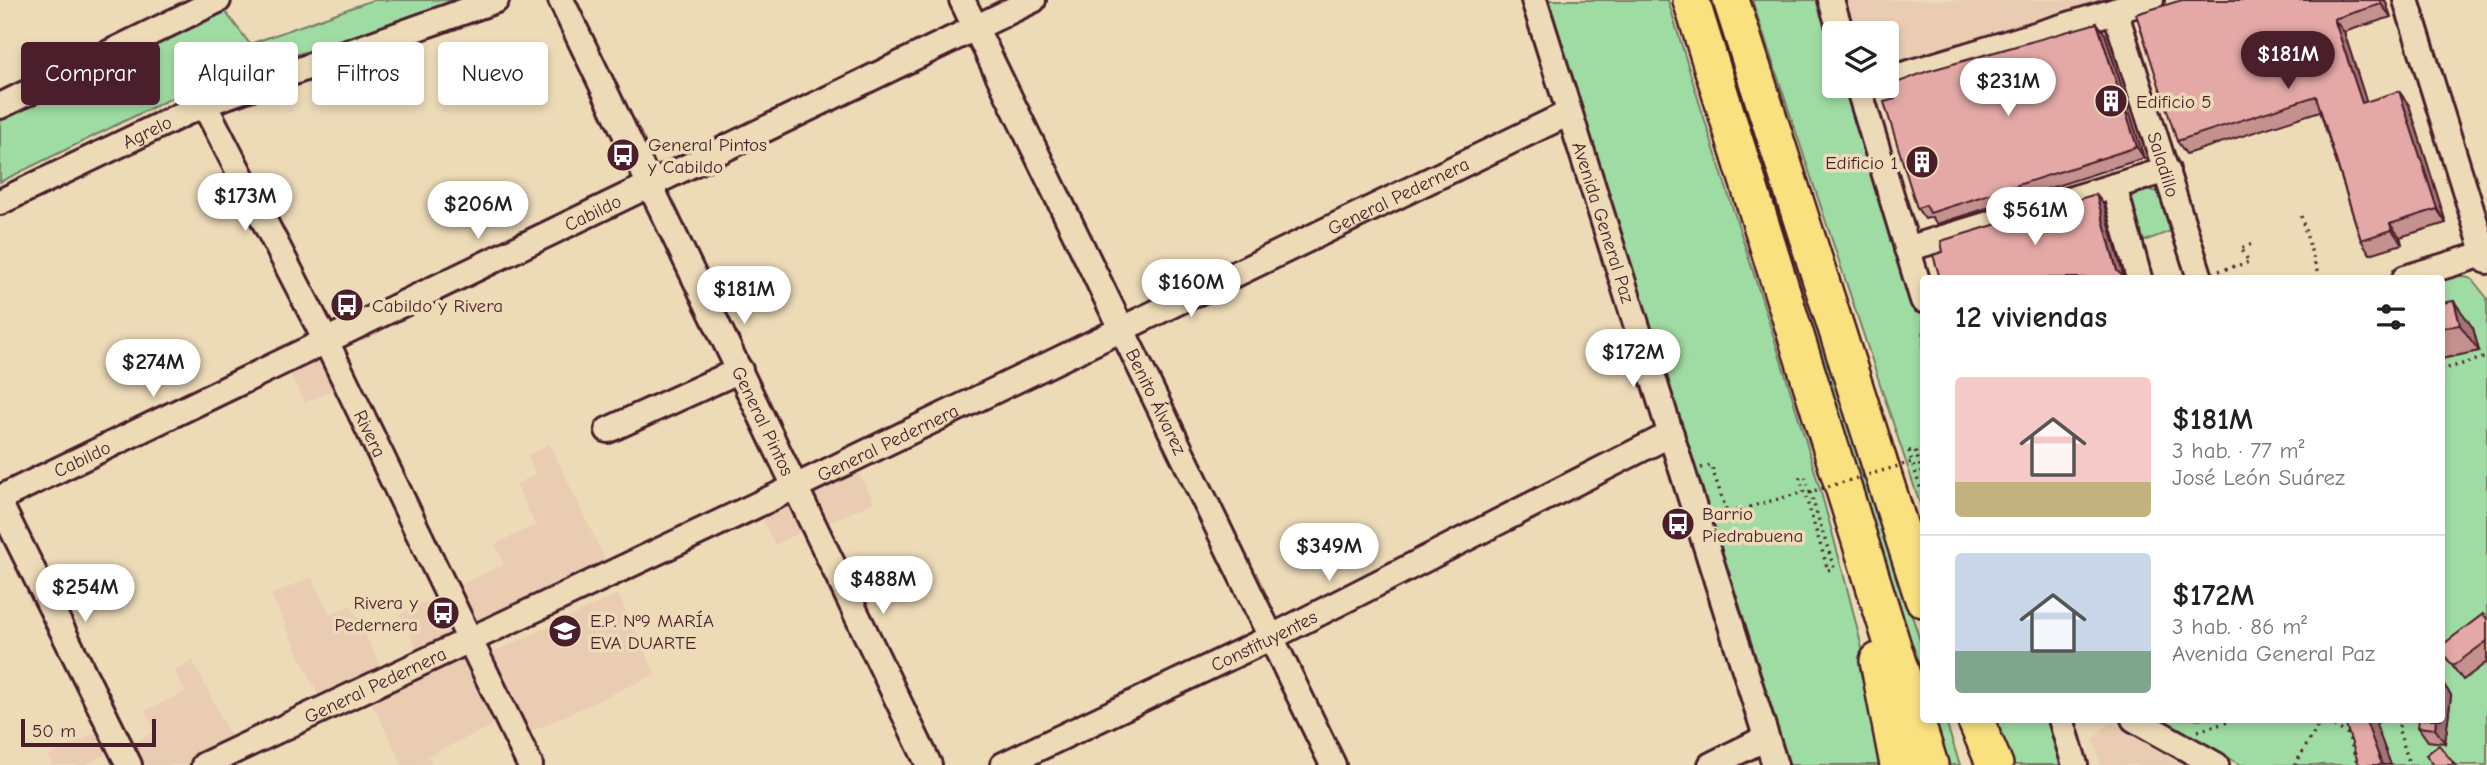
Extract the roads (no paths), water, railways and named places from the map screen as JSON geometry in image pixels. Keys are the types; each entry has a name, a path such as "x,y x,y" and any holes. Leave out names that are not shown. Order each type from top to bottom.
{"highway":[{"path":"1691,0 1930,765"},
{"path":"1731,0 1920,590"},
{"path":"1857,533 1898,765"},
{"path":"1962,723 1976,765"},
{"path":"1977,723 1995,765"}],"street":[{"name":"Agrelo","path":"298,71 496,0"},
{"name":"General Pintos","path":"561,0 652,184 929,765"},
{"name":"Benito Álvarez","path":"962,0 1333,765"},
{"name":"Cabildo","path":"0,498 1034,0"},
{"name":"Avenida General Paz","path":"1534,0 1774,765"},
{"path":"1831,0 1837,21"},
{"path":"1899,76 2151,0"},
{"path":"2406,0 2486,256 2416,275"},
{"path":"0,106 215,1"},
{"name":"Saladillo","path":"2115,11 2199,275"},
{"path":"1865,98 1920,290"},
{"name":"Agrelo","path":"0,202 202,105"},
{"name":"Rivera","path":"205,105 326,341 530,765"},
{"name":"General Pedernera","path":"204,765 795,487 1569,113"},
{"path":"1907,249 2167,170"},
{"path":"2114,186 2139,275"},
{"path":"608,430 740,370"},
{"name":"Constituyentes","path":"1003,765 1270,638 1671,434"},
{"path":"0,504 129,765"},
{"path":"2062,723 2076,765"},
{"path":"2141,723 2216,765"},
{"path":"1711,765 1766,738"}],"place":[{"name":"Edificio 5","path":"2111,101"},
{"name":"General Pintos y Cabildo","path":"623,155"},
{"name":"Edificio 1","path":"1922,162"},
{"name":"Cabildo y Rivera","path":"347,305"},
{"name":"Barrio Piedrabuena","path":"1678,524"},
{"name":"Rivera y Pedernera","path":"443,613"},
{"name":"E.P. Nº9 MARÍA EVA DUARTE","path":"565,631"}]}
